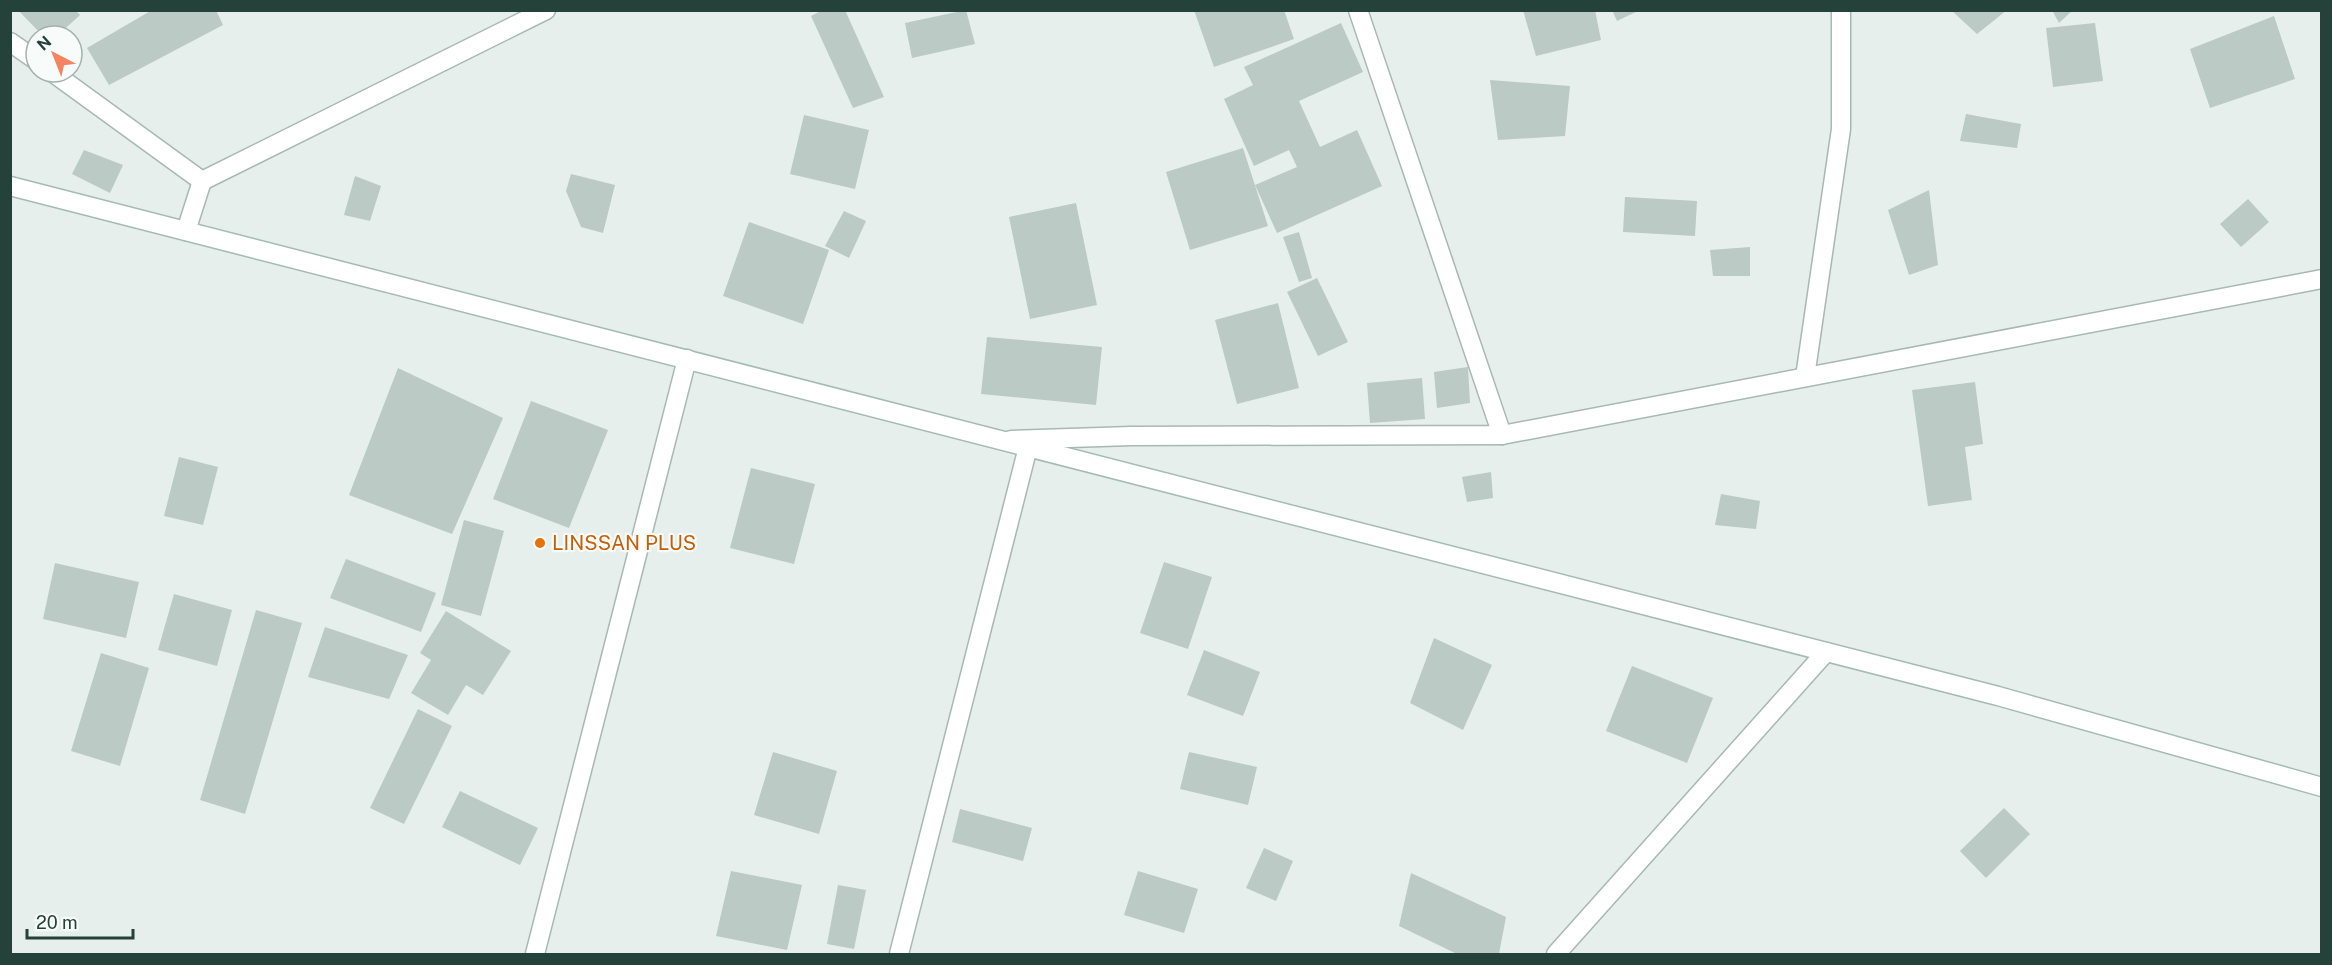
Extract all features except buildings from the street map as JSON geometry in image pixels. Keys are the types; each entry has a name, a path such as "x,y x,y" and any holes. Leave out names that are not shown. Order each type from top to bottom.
{"street":[{"path":"186,231 202,181 546,10"},
{"path":"1358,10 1502,435"},
{"path":"1805,378 1841,129 1841,10"},
{"path":"10,42 24,52"},
{"path":"69,84 202,181"},
{"path":"10,186 1998,696 2322,787"},
{"path":"1003,441 1131,436 1502,435 2322,279"},
{"path":"535,954 687,359"},
{"path":"899,954 1028,447"},
{"path":"1556,954 1826,652"}],"place":[{"name":"LINSSAN PLUS","path":"540,543"}]}
